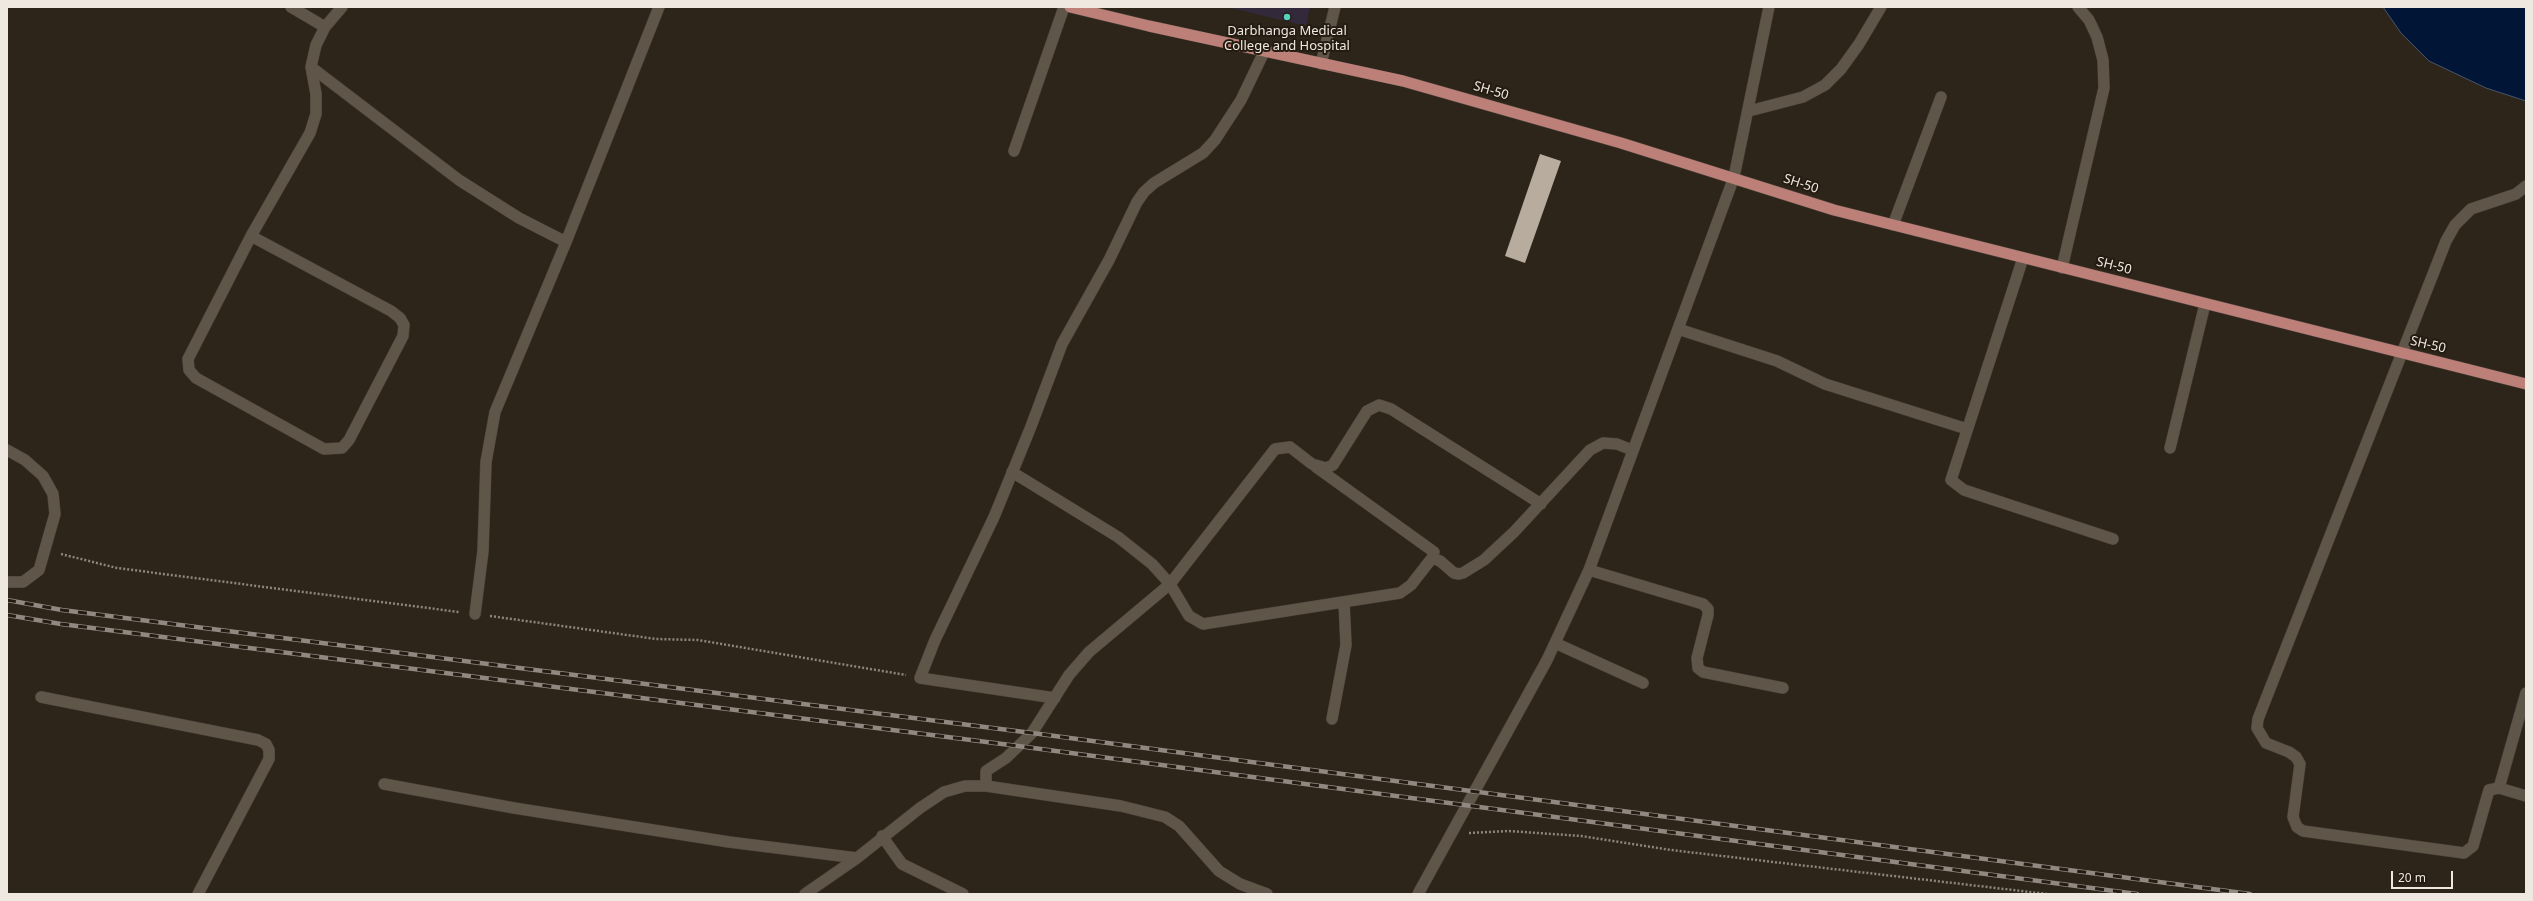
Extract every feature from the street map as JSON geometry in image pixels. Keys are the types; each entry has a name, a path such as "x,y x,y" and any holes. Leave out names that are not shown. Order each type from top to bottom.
{"main road":[{"name":"SH-50","path":"1070,7 1264,52 1403,81 1734,178 1834,210 2526,384"}],"street":[{"path":"291,7 326,27"},
{"path":"251,236 391,310 404,325 403,336 349,440 342,448 324,449 196,378 189,370 188,359 251,236 310,133 316,114 316,94 311,67 316,45 326,27 342,7"},
{"path":"475,614 483,551 486,462 496,412 566,242 659,7"},
{"path":"1014,151 1064,7"},
{"path":"1321,64 1335,7"},
{"path":"1418,894 1450,834 1467,807 1555,643 1589,570 1632,450 1734,178 1749,111 1769,7"},
{"path":"1749,111 1803,97 1825,85 1841,69 1859,44 1881,7"},
{"path":"2062,268 2104,88 2103,60 2097,37 2089,20 2078,7"},
{"path":"1055,698 920,678 934,640 994,516 1062,344 1109,260 1137,202 1144,192 1154,183 1203,153 1215,140 1241,100 1264,52"},
{"path":"311,67 459,180 519,218 566,242"},
{"path":"1892,224 1941,98"},
{"path":"2526,186 2516,194 2471,209 2455,225 2401,353 2261,712 2257,728 2266,743 2289,752 2296,757 2300,764 2293,816 2297,827 2303,831 2464,853 2472,846 2489,790 2499,788 2526,796"},
{"path":"2024,258 1952,471 1951,480 1956,486 2112,539"},
{"path":"2170,448 2205,304"},
{"path":"1678,329 1777,361 1825,384 1967,430"},
{"path":"1312,464 1326,468 1333,465 1367,411 1379,405 1391,409 1541,504"},
{"path":"1012,472 1118,537 1152,564 1170,584 1188,616 1203,624 1400,593 1411,585 1432,558 1440,561 1454,573 1463,574 1501,545 1541,504 1578,461 1603,443 1617,444 1632,450"},
{"path":"986,786 986,770 1006,758 1032,733 1069,675 1089,652 1170,584 1275,449 1290,447 1434,552"},
{"path":"7,450 25,460 43,476 53,494 55,514 38,570 22,582 7,582"},
{"path":"1589,570 1703,604 1708,610 1708,615 1697,658 1698,668 1702,672 1783,688"},
{"path":"1332,719 1346,645 1344,602"},
{"path":"1555,643 1643,683"},
{"path":"2499,788 2526,693"},
{"path":"41,697 258,740 266,744 270,750 269,759 198,894"},
{"path":"384,784 514,808 721,841 857,858"},
{"path":"805,894 857,858 882,836 944,792 965,786 986,786 1121,806 1165,817 1179,826 1219,871 1240,884 1267,894"},
{"path":"882,836 902,864 963,894"}],"path":[{"path":"1450,834 1509,831 1581,836 1670,850 2047,894"}],"shaded area":[{"name":"Darbhanga Medical College and Hospital","path":"1227,7 1310,7 1306,26"}],"water":[{"path":"2383,7 2526,7 2526,101 2486,88 2429,61 2401,33"}],"building":[{"path":"1540,154 1561,161 1525,263 1505,256"}],"railway":[{"path":"7,600 62,610 1032,733 2250,894"},
{"path":"7,615 61,624 1018,746 2137,894"}],"place":[{"name":"Darbhanga Medical College and Hospital","path":"1287,17"}]}
